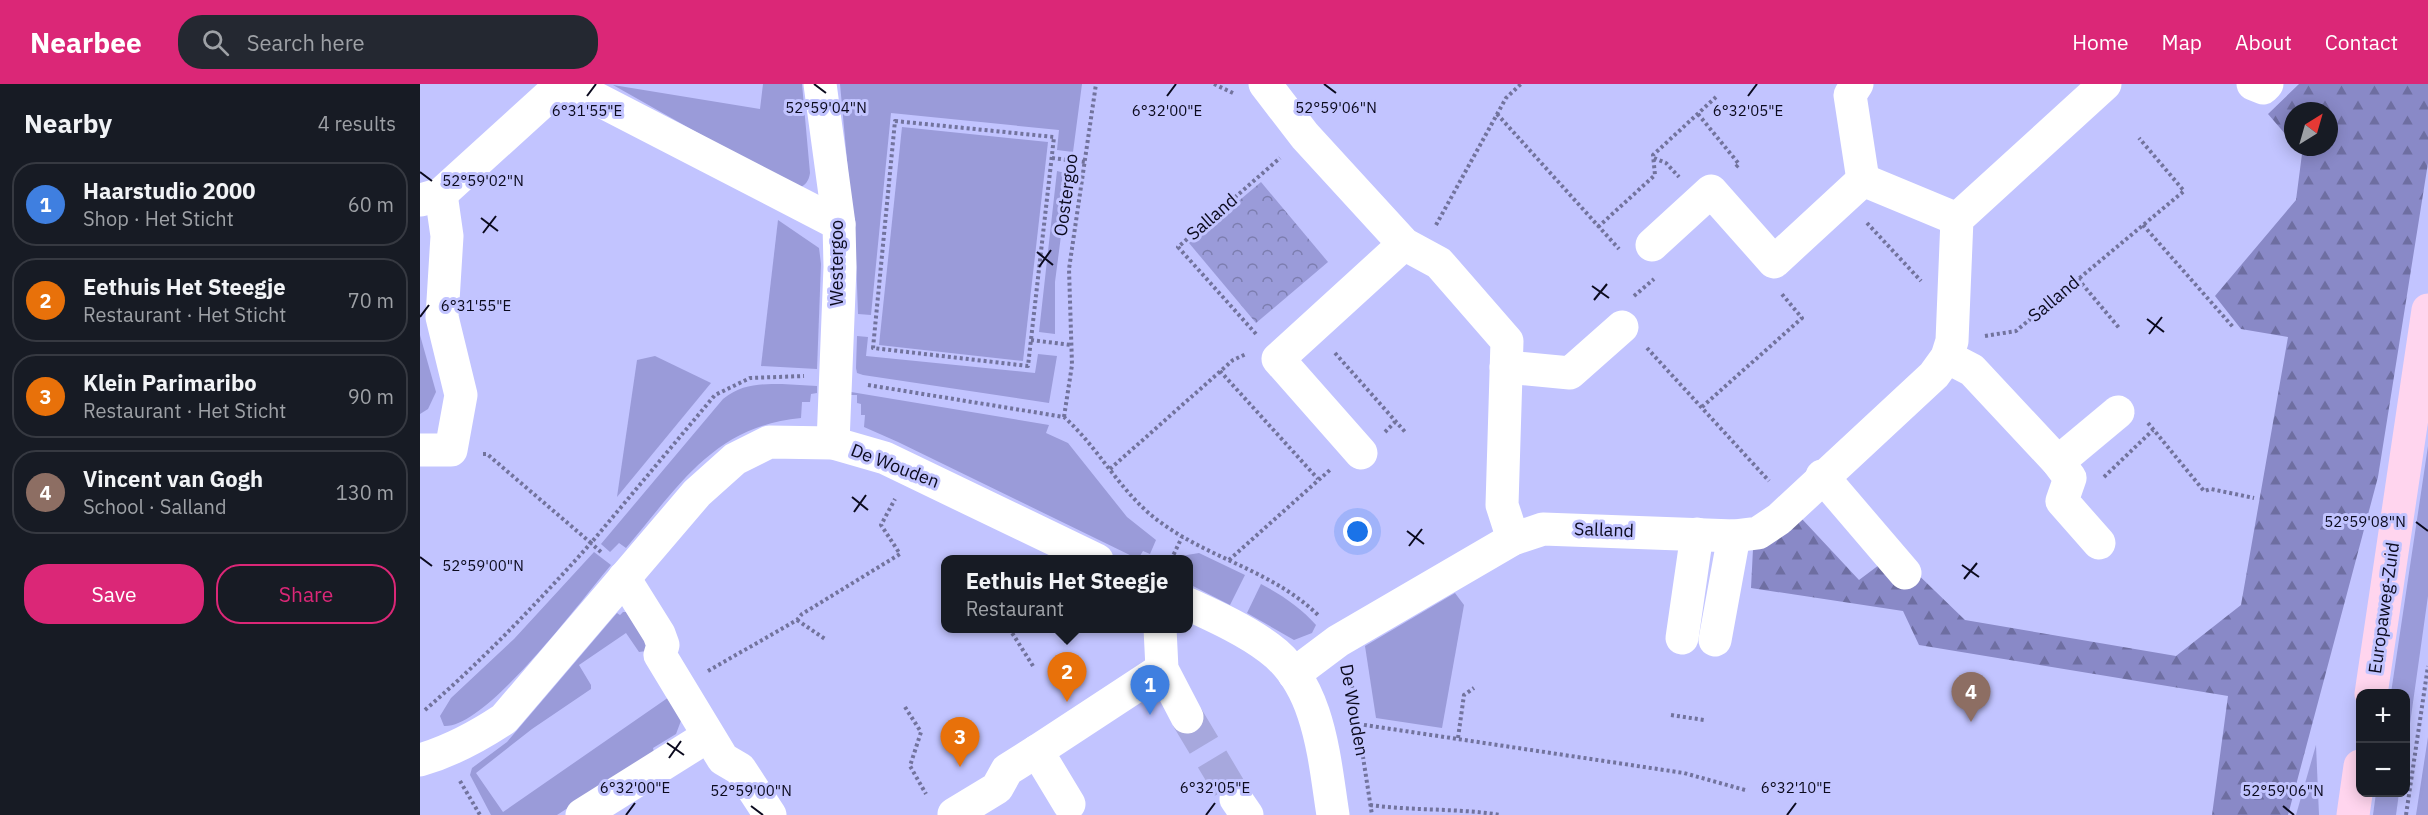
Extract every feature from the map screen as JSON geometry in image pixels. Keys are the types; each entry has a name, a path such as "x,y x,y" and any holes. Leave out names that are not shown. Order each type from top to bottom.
{"main road":[{"name":"Europaweg-Zuid","path":"2372,689 2428,310"},
{"path":"2353,815 2356,797"}],"street":[{"path":"435,450 461,395 442,316 447,236 430,197 562,84"},
{"path":"568,84 839,224"},
{"name":"Westergoo","path":"820,84 839,224 840,267 833,443"},
{"path":"1265,84 1305,135 1413,248 1439,263 1507,340 1502,505 1513,539"},
{"path":"1854,189 1850,96 1857,84"},
{"path":"2099,543 2062,501 2070,478 2058,462 1972,370 1949,349 1957,219 2105,84"},
{"path":"2253,84 2263,88 2267,84"},
{"path":"1854,189 1957,219"},
{"path":"1647,260 1711,191 1774,262 1854,189"},
{"path":"1361,453 1278,359 1312,328 1413,248"},
{"path":"1506,367 1570,373 1622,327"},
{"name":"Salland","path":"1294,674 1338,641 1513,539 1543,529 1734,536 1758,533 1792,506 1934,375 1949,349"},
{"path":"2058,462 2130,414"},
{"name":"De Wouden","path":"432,757 475,738 504,719 697,493 735,459 769,442 833,443 885,458 1087,555"},
{"path":"1822,476 1905,573"},
{"path":"1682,638 1697,534"},
{"path":"1715,640 1734,536"},
{"path":"624,578 659,634 663,645 660,655 708,736 723,759 740,769 770,815"},
{"path":"1193,606 1231,624 1270,648 1294,674 1314,715 1333,815"},
{"path":"1160,633 1162,669 1187,717"},
{"path":"954,814 997,788 1007,770 1162,669"},
{"path":"582,815 708,736"},
{"path":"1036,751 1069,804"}],"path":[{"name":"Oostergoo","path":"1064,417 1072,365 1069,269 1096,84"},
{"path":"1413,248 1506,98 1521,84"},
{"path":"1598,227 1654,175 1653,155 1716,97"},
{"path":"1497,114 1620,251"},
{"path":"1698,114 1739,164 1711,191"},
{"path":"895,121 1054,137 1052,158 1028,366 873,348 895,121"},
{"name":"Salland","path":"1278,359 1178,247 1305,135"},
{"name":"Salland","path":"1949,349 2016,331 2184,191 2139,138"},
{"path":"1052,158 1085,162"},
{"path":"1854,189 1935,296 1953,299"},
{"path":"2143,225 2233,327"},
{"path":"1649,283 1647,260 1668,265 1649,283 1611,316 1639,348 1643,344 1792,506"},
{"path":"1702,407 1802,318 1763,272 1774,262"},
{"path":"2078,279 2120,330"},
{"path":"1312,328 1406,434"},
{"path":"1031,340 1071,345"},
{"path":"1110,469 1233,360"},
{"path":"1220,371 1318,479"},
{"path":"2130,414 2204,491 2211,489 2254,498"},
{"name":"De Wouden","path":"1064,417 1086,436 1132,497 1158,521 1182,537 1279,584 1300,597 1338,641 1349,666 1372,815"},
{"path":"1229,560 1330,468 1336,476 1395,422"},
{"path":"435,450 487,454 591,543 614,564 624,578"},
{"path":"681,688 797,620 802,614 900,554 881,525 911,469"},
{"path":"1173,555 1182,537"},
{"path":"422,710 471,670 526,615 591,543"},
{"path":"797,620 825,639"},
{"path":"1012,633 1033,666"},
{"path":"1063,633 1067,645"},
{"path":"2406,815 2428,666"},
{"path":"1458,738 1464,695 1474,688"},
{"path":"905,707 921,732 910,766 934,808 954,814"},
{"path":"1671,715 1704,720"},
{"path":"1358,724 1696,775 1745,790"},
{"path":"432,757 480,815"},
{"path":"1370,805 1501,815"}],"green space":[{"path":"763,84 802,84 810,173 806,183 797,189 613,85 760,109"},
{"path":"840,84 1082,84 1073,152 1057,150 1059,130 891,113 871,315 858,314 856,258"},
{"path":"2299,84 2428,84 2428,163 2378,477 2288,815 2212,815 2228,696 1919,645 1903,611 1751,588 1753,549 1802,519 1859,580 1887,559 1905,562 1965,620 2176,656 2241,605 2288,337 2241,329 2215,296 2296,200 2302,156 2338,156 2338,102 2284,102 2284,133 2268,114"},
{"path":"902,127 1048,142 1023,361 879,345"},
{"path":"1057,171 1069,174 1055,282 1055,334 1039,332"},
{"path":"1261,182 1328,262 1256,323 1189,243"},
{"path":"778,220 819,248 821,264 817,369 761,366"},
{"path":"420,335 436,392 428,409 420,414"},
{"path":"857,336 868,337 866,356 1035,373 1038,354 1057,356 1049,403 857,373"},
{"path":"655,356 711,383 617,497 637,360"},
{"path":"782,384 817,386 817,393 811,394 810,402 802,402 801,418 771,423 744,433 721,446 682,482 626,548 619,543 610,552 601,544 723,399 744,388"},
{"path":"851,392 1049,425 1046,433 1068,443 1127,517 1156,540 1150,554 1143,551 1140,555 1130,555 864,427 865,415 861,415 861,404 857,403 857,395 851,395"},
{"path":"2428,446 2428,596 2410,724 2410,689 2392,689"},
{"path":"594,552 611,565 556,632 508,685 484,707 462,721 444,726 440,716 451,698 514,639"},
{"path":"1199,553 1245,575 1230,605 1193,586 1193,555 1187,555"},
{"path":"1261,584 1304,613 1316,625 1312,633 1294,640 1247,613"},
{"path":"1455,593 1464,605 1442,728 1376,718 1365,646"},
{"path":"627,612 648,640 646,651 639,652 626,633 579,665 591,689 532,729 476,773 503,812 669,697 682,718 676,734 653,748 654,752 557,815 491,815 470,775 472,768 507,742 617,613 620,615"},
{"path":"2428,737 2428,815 2416,815"},
{"path":"2316,745 2319,815 2296,815"},
{"path":"2375,797 2398,797 2396,815 2373,815"}],"tunnel":[{"path":"1187,717 1236,799"}],"place":[{"name":"Eethuis Het Steegje","path":"1067,702"},
{"name":"Haarstudio 2000","path":"1150,715"},
{"name":"Vincent van Gogh","path":"1971,722"},
{"name":"Klein Parimaribo","path":"960,767"}]}
